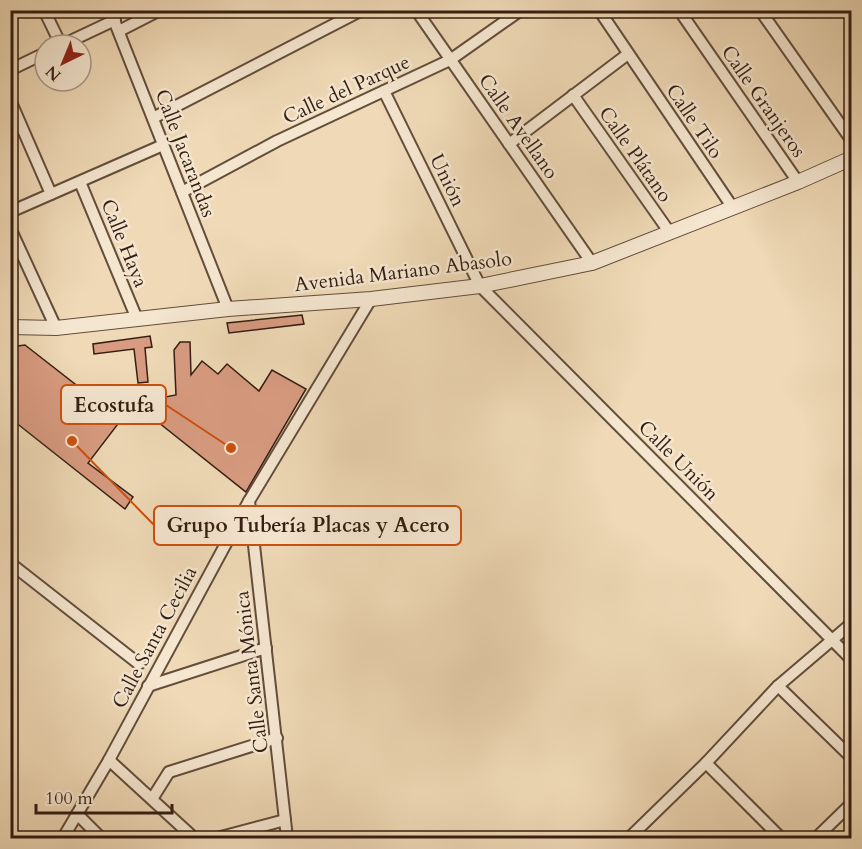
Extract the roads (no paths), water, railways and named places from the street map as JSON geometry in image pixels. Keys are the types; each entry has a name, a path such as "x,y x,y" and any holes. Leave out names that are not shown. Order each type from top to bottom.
{"street":[{"path":"44,10 56,33"},
{"path":"119,31 160,10"},
{"path":"153,118 362,10"},
{"name":"Calle Avellano","path":"416,10 592,262"},
{"name":"Calle del Parque","path":"182,192 277,141 450,60 521,10"},
{"name":"Calle Tilo","path":"599,10 733,208"},
{"name":"Calle Granjeros","path":"679,10 798,182"},
{"path":"760,10 852,141"},
{"path":"82,33 112,15"},
{"name":"Calle Jacarandas","path":"112,15 228,309"},
{"path":"509,144 627,54"},
{"path":"10,70 33,59"},
{"name":"Unión","path":"384,91 480,286"},
{"name":"Calle Plátano","path":"573,95 670,233"},
{"path":"10,99 51,194"},
{"path":"10,212 163,145"},
{"name":"Avenida Mariano Abasolo","path":"10,327 56,328 228,309 371,299 480,286 592,262 798,182 852,158"},
{"name":"Calle Haya","path":"80,182 137,319"},
{"path":"10,228 56,328"},
{"name":"Calle Unión","path":"480,286 852,660"},
{"name":"Calle Santa Cecilia","path":"63,838 109,760 249,501 371,299"},
{"name":"Calle Santa Mónica","path":"249,501 287,838"},
{"path":"10,563 139,664"},
{"path":"629,838 706,763 778,686 852,623"},
{"path":"148,686 266,648"},
{"path":"778,686 852,758"},
{"path":"152,799 169,772 277,738"},
{"path":"109,760 194,838"},
{"path":"706,763 781,838"},
{"path":"816,838 852,803"},
{"path":"76,814 101,838"},
{"path":"217,838 285,820"}],"place":[{"name":"Grupo Tubería Placas y Acero","path":"72,441"},
{"name":"Ecostufa","path":"231,448"}]}
